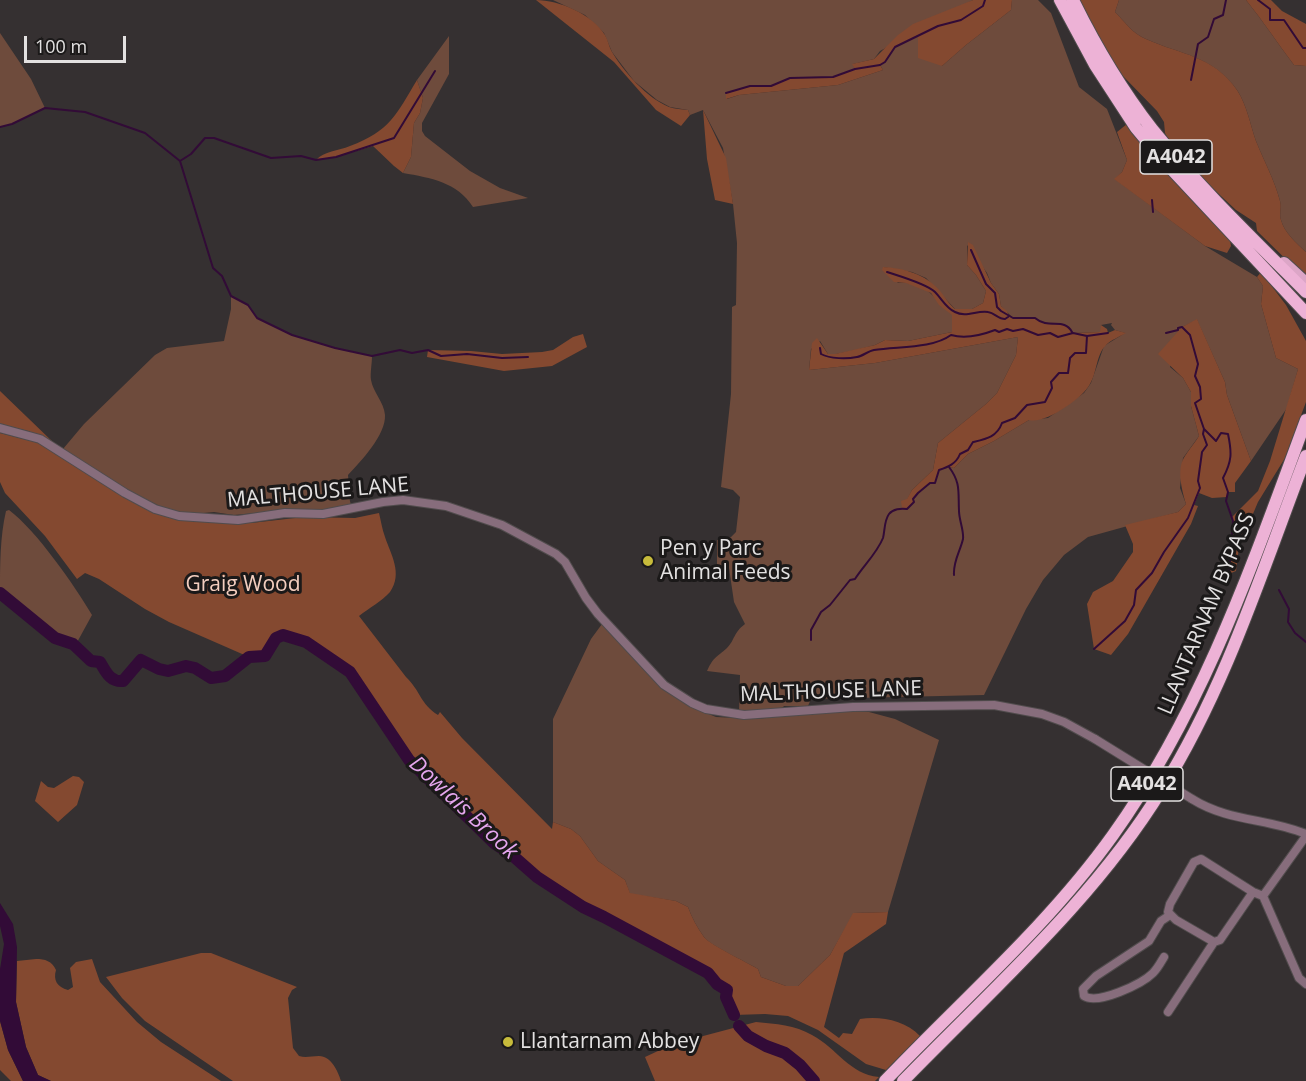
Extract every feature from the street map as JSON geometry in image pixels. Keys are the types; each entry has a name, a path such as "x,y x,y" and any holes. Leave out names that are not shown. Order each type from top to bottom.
{"highway":[{"name":"A4042","path":"1060,0 1095,65 1136,128 1206,208 1306,314"},
{"name":"A4042","path":"1073,0 1113,73 1152,128 1214,200 1306,292"},
{"name":"A4042","path":"1287,293 1306,326"},
{"name":"LLANTARNAM BYPASS","path":"885,1081 992,973 1073,886 1113,835 1144,789 1176,734 1213,659 1306,420"},
{"name":"LLANTARNAM BYPASS","path":"903,1081 1084,895 1162,790 1199,722 1232,649 1306,456"}],"main road":[{"path":"1268,254 1284,263 1306,283"}],"street":[{"name":"MALTHOUSE LANE","path":"0,428 40,439 125,493 155,509 178,516 256,519 285,513 323,514 383,502 403,501 446,506 502,525 556,554 565,562 598,614 664,685 706,709 744,715 853,707 994,705 1041,714 1064,722 1095,739 1218,813 1287,826 1306,835"},
{"path":"1263,896 1306,835"},
{"path":"1170,915 1170,904 1194,862 1203,860 1263,896 1299,978 1306,984"},
{"path":"1168,1012 1214,942 1220,940 1252,891"},
{"path":"1170,915 1214,942"},
{"path":"1164,957 1153,973 1127,989 1107,996 1086,998 1084,996 1083,989 1096,976 1149,941 1161,921 1170,915"}],"shaded area":[{"path":"553,0 973,0 880,51 874,59 853,64 855,69 833,77 790,78 771,86 750,86 726,93 727,99 739,95 838,85 883,70 880,65 885,62 895,47 918,36 942,66 1011,10 1012,0 1038,0 1051,13 1079,87 1107,109 1127,160 1122,172 1115,179 1205,246 1257,277 1263,286 1261,304 1276,358 1298,369 1287,408 1251,461 1227,395 1225,382 1197,320 1182,327 1170,367 1183,378 1191,392 1191,406 1199,436 1183,458 1180,488 1186,504 1178,512 1088,537 1064,555 1043,580 1026,609 984,695 811,699 808,706 784,706 781,709 739,712 740,675 707,671 745,624 734,602 729,568 717,565 717,540 731,537 736,532 740,497 733,490 721,487 731,394 732,307 736,305 737,243 723,148 703,110 690,115 688,110 670,107 657,100 634,81 612,52 604,33 585,15","holes":["967,245 999,294 1001,306 1013,318 1035,318 1041,322 1061,324 1073,333 1101,332 1101,325 1112,323 1115,330 1125,333 1104,346 1091,383 1084,393 1048,418 1029,420 968,454 954,468 939,470 931,482 913,499 907,500 912,490 933,470 938,443 997,393 1016,355 1018,337 875,363 809,370 811,349 820,341 828,354 836,354 875,345 885,340 908,341 952,332 953,315 930,293 917,285 898,283 883,267 912,272 926,278 955,309 972,309 983,303 986,291 967,265"]},
{"path":"1119,0 1246,0 1294,65 1306,66 1306,252 1291,238 1280,218 1281,203 1278,194 1237,90 1227,78 1206,63 1137,34 1115,12"},
{"path":"0,33 31,79 45,108 12,124 0,127"},
{"path":"449,36 449,74 422,123 422,131 425,136 470,171 500,188 528,198 473,207 459,192 442,182 403,173 411,157 414,123 420,113 423,98 417,80"},
{"path":"231,296 248,305 257,318 292,335 372,356 371,380 384,410 384,423 372,447 348,475 351,505 329,509 296,509 234,515 214,512 193,514 178,512 132,493 63,449 84,424 155,355 167,348 224,341 231,309"},
{"path":"9,510 43,544 92,615 75,646 55,638 0,593 3,531 6,511"},
{"path":"602,624 662,689 694,708 716,717 756,719 843,710 869,712 895,719 939,740 888,912 854,913 830,955 798,986 786,986 761,977 758,969 707,940 688,907 676,901 630,894 625,880 598,861 580,836 571,829 553,822 553,719 591,639"},
{"path":"0,903 13,924 17,947 16,1002 26,1047 38,1075 51,1081 23,1081 8,1050 0,1021 0,969 4,944 0,926"}],"green space":[{"path":"536,0 565,6 584,15 599,27 617,60 637,84 661,103 671,108 688,110 690,115 681,126 656,110 614,62"},
{"path":"973,0 1012,0 1011,10 942,66 918,58 918,37 895,47 885,62 880,65 883,70 838,85 739,95 726,99 726,93 750,86 771,86 790,78 833,77 855,69 852,64 874,59 898,35 913,24"},
{"path":"1078,0 1119,0 1115,12 1137,34 1196,57 1228,78 1243,102 1275,186 1281,203 1280,218 1291,237 1306,252 1306,279 1257,231 1256,223 1236,210 1207,183 1170,142 1165,133 1164,122 1157,111 1121,74"},
{"path":"1246,0 1271,0 1282,11 1306,24 1306,66 1294,65"},
{"path":"417,80 423,98 420,113 414,123 411,157 403,173 373,146 336,157 316,160 327,153 364,140 383,128 397,112"},
{"path":"703,110 726,158 733,204 715,200 707,159"},
{"path":"1127,124 1169,175 1230,240 1231,246 1227,253 1205,246 1114,179 1122,172 1127,160 1117,132"},
{"path":"968,242 973,245 991,283 999,294 1001,306 1009,316 1035,318 1047,324 1065,325 1073,333 1100,332 1101,325 1107,329 1108,333 1115,330 1126,333 1106,345 1098,359 1090,384 1072,403 1044,418 1029,420 968,454 954,468 939,470 935,483 930,483 918,493 914,502 907,509 902,508 901,501 907,499 912,490 933,470 938,443 997,393 1016,355 1018,337 875,363 809,370 812,343 817,338 828,354 835,354 875,345 885,340 908,341 952,332 952,315 939,305 931,293 906,283 894,282 882,270 883,267 891,268 921,276 934,285 955,309 972,309 983,303 986,291 967,265"},
{"path":"1261,272 1286,305 1306,341 1306,402 1285,458 1258,502 1239,547 1236,571 1229,574 1232,517 1258,491 1270,461 1298,369 1276,358 1261,304 1263,286 1257,277"},
{"path":"1197,319 1225,382 1227,395 1251,461 1235,483 1235,492 1228,492 1227,497 1212,498 1199,493 1194,505 1198,506 1191,524 1128,634 1111,655 1094,649 1087,604 1093,592 1113,581 1133,552 1133,544 1125,525 1178,512 1186,504 1181,480 1182,461 1199,436 1191,406 1191,392 1183,378 1158,354 1182,327"},
{"path":"583,334 587,347 552,366 504,371 427,357 428,350 502,354 542,352 553,350 573,337"},
{"path":"0,391 55,444 28,431 0,424"},
{"name":"Graig Wood","path":"0,433 39,443 140,505 168,517 251,523 304,517 355,518 379,513 395,564 396,578 390,592 359,616 427,706 438,715 440,712 462,738 552,829 553,822 571,829 580,836 598,861 625,880 630,893 676,901 688,907 704,937 758,969 761,977 786,986 798,986 830,955 853,913 888,912 886,924 844,953 824,1027 839,1038 843,1033 852,1034 860,1019 876,1018 900,1023 920,1036 886,1070 866,1064 818,1030 788,1016 734,1015 726,997 727,990 717,984 708,973 583,907 537,877 494,843 409,760 350,672 306,642 283,635 276,638 265,656 249,657 169,622 99,579 85,573 77,579 45,536 5,493 0,482"},
{"path":"73,776 79,777 84,782 77,805 58,822 35,801 41,781 48,787 54,788"},
{"path":"201,953 211,953 297,987 292,990 288,998 293,1048 299,1056 327,1058 336,1069 341,1081 233,1081 145,1021 122,998 106,977"},
{"path":"36,959 52,964 56,970 57,983 68,990 73,987 70,968 76,962 92,959 100,982 137,1022 161,1042 221,1081 51,1081 38,1075 26,1047 16,1002 17,961"},
{"path":"0,1021 8,1050 23,1081 11,1081 0,1070"},
{"path":"756,1022 806,1032 821,1041 851,1066 879,1077 875,1081 655,1081 645,1057 673,1044"}],"waterway":[{"path":"726,93 750,86 771,86 790,78 833,77 855,69 880,65 885,62 895,47 938,26 961,20 983,6 985,0"},
{"path":"1191,80 1198,44 1208,37 1214,19 1223,15 1226,0"},
{"path":"1258,0 1270,9 1270,20 1284,20 1303,48 1306,48"},
{"path":"0,127 12,124 45,108 85,112 145,133 180,161 191,154 205,138 214,138 271,158 301,156 316,160 336,157 394,138 435,71"},
{"path":"180,161 213,268 222,276 231,296 248,305 257,318 292,335 372,356 400,350 412,353 428,350 441,356 467,354 502,358 528,357"},
{"path":"1152,200 1153,212"},
{"path":"971,250 986,284 995,293 997,307 1001,311 1013,318 1035,318 1046,323 1065,325 1072,332"},
{"path":"887,272 926,286 935,292 949,308 959,314 984,312 1003,319 1008,317"},
{"path":"1166,333 1182,327 1190,335 1198,364 1195,376 1200,387 1201,399 1195,403 1204,429 1216,441 1221,433 1228,434 1230,457 1223,478 1228,492 1226,501 1233,521 1229,574"},
{"path":"820,348 821,354 825,356 848,358 874,350 934,343 951,335 973,336 995,330 999,332 1007,329 1013,331 1023,329 1038,335 1050,333 1058,337 1073,333 1087,336 1108,333"},
{"path":"811,640 811,630 821,612 830,605 850,580 855,579 877,549 883,538 889,514 897,509 907,509 914,502 913,499 918,493 930,483 935,483 939,470 954,463 973,442 994,434 1002,423 1015,418 1027,405 1045,402 1052,388 1051,382 1059,373 1068,373 1070,358 1075,353 1086,353 1087,336"},
{"path":"1094,649 1125,621 1134,605 1136,590 1152,573 1188,518 1200,488 1198,481 1202,452 1207,445 1203,434 1204,429"},
{"path":"949,467 957,483 963,536 954,575"},
{"path":"1279,590 1289,609 1288,622 1295,633 1306,642"},
{"name":"Dowlais Brook","path":"0,593 55,638 73,644 91,661 100,662 109,676 119,681 123,681 141,660 168,671 186,666 195,668 211,678 225,676 249,657 265,656 276,638 283,635 306,642 350,672 409,760 494,843 537,877 583,907 708,973 717,984 727,990 726,997 734,1015"},
{"name":"Dowlais Brook","path":"739,1026 748,1036 785,1053 814,1081"}],"place":[{"name":"Pen y Parc Animal Feeds","path":"648,561"},
{"name":"Llantarnam Abbey","path":"508,1042"}]}
